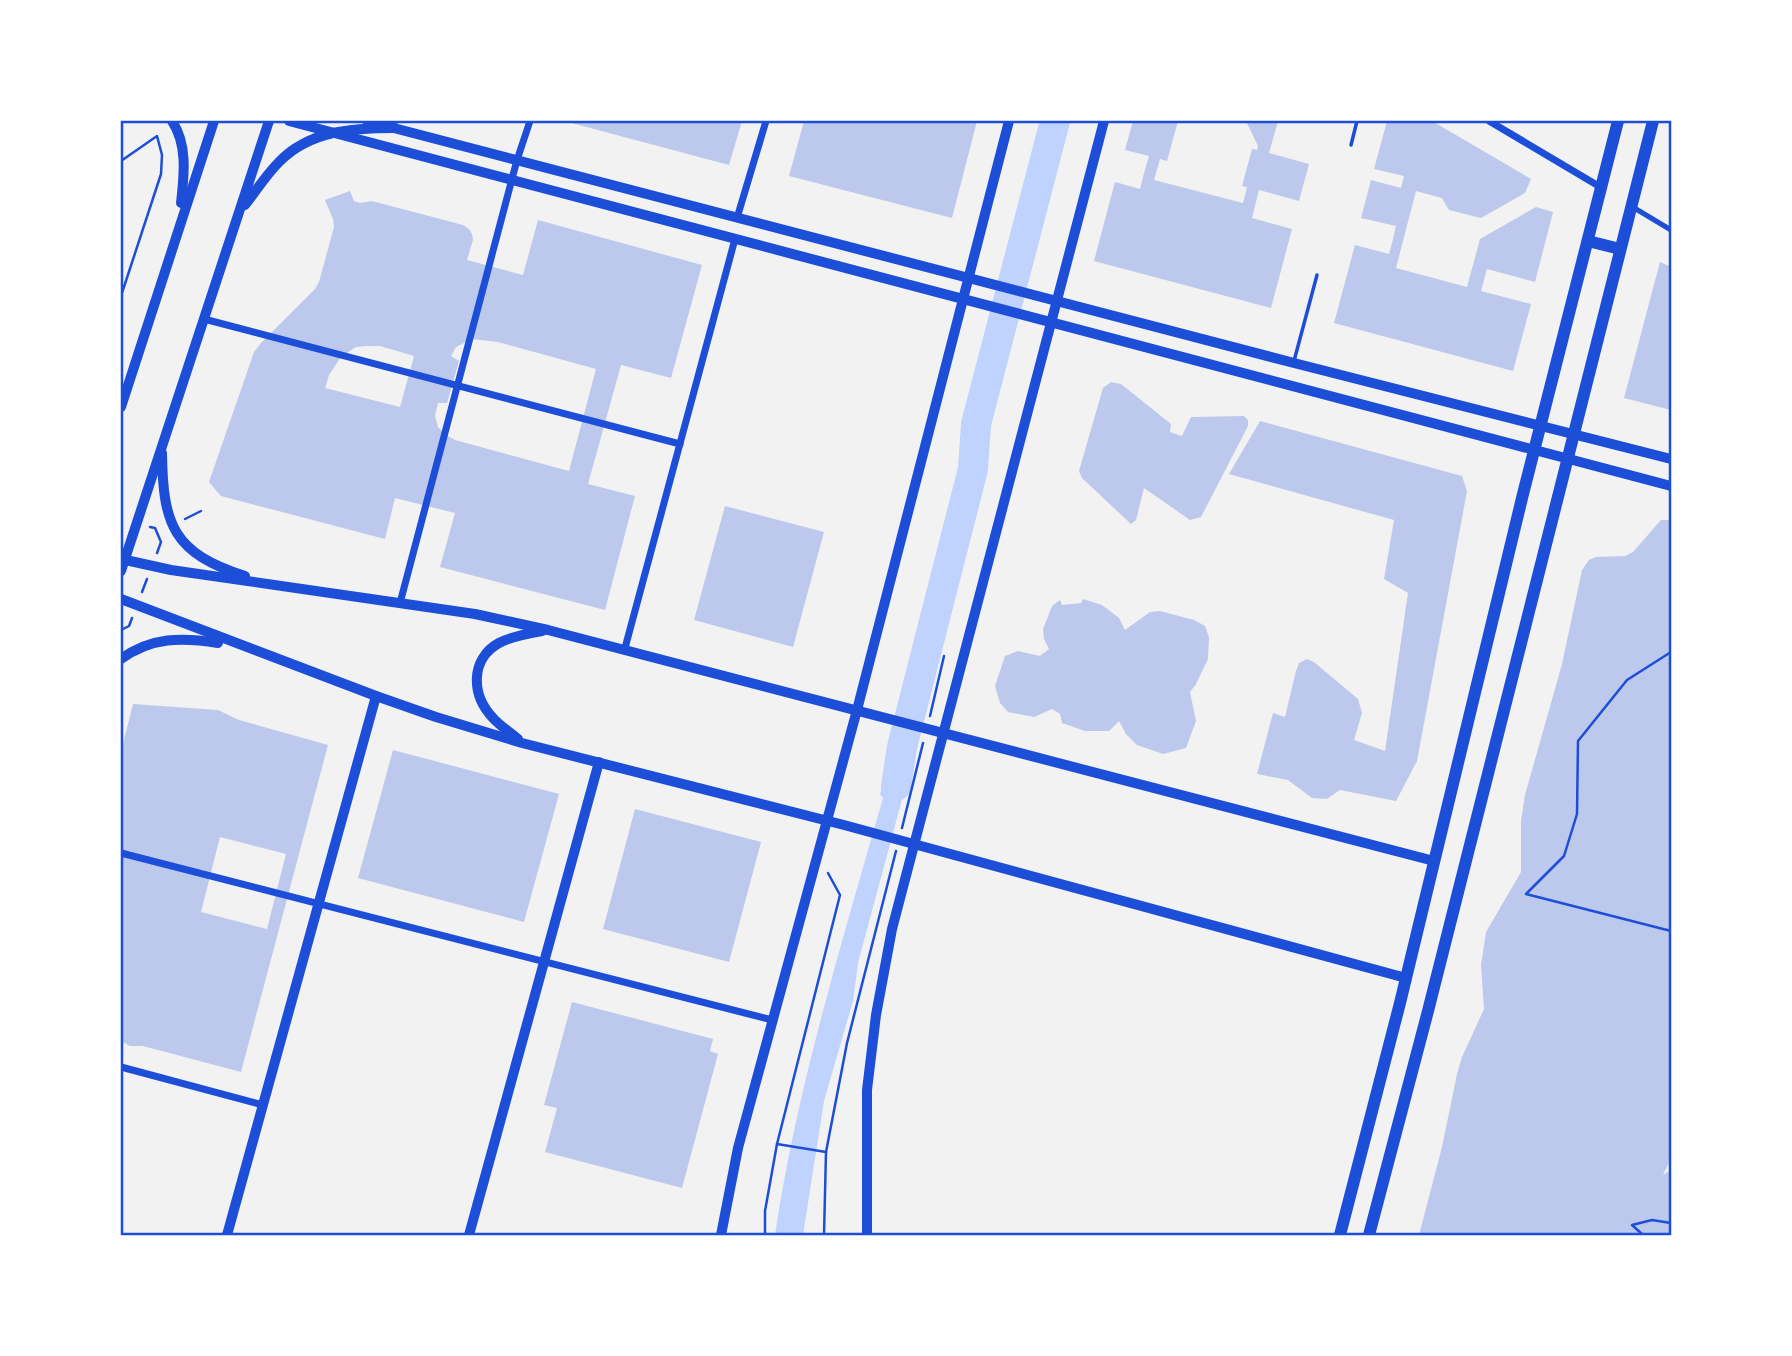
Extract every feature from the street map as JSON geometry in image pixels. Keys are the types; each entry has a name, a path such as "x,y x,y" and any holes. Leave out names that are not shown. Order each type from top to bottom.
{"main road":[{"path":"173,121 185,171 179,223"},
{"path":"121,407 214,121"},
{"path":"269,121 122,564 475,614 548,630 1434,861"},
{"path":"370,121 395,128"},
{"path":"721,1235 738,1148 857,710 1009,121"},
{"path":"867,1235 866,1118 870,1063 892,929 910,843 943,733 1104,121"},
{"path":"1340,1235 1618,121"},
{"path":"1369,1235 1653,121"},
{"path":"239,212 279,162 310,139 363,128 395,128"},
{"path":"1588,241 1620,249"},
{"path":"162,444 164,496 174,531 188,548 209,562 278,586"},
{"path":"121,599 376,696 522,743 827,820 1406,978"},
{"path":"522,743 492,717 482,702 477,689 476,674 489,650 500,642 518,635 548,630"},
{"path":"121,659 134,649 156,641 179,639 239,646"}],"street":[{"path":"289,121 1671,486"},
{"path":"400,603 517,160 530,121"},
{"path":"737,218 766,121"},
{"path":"1489,121 1602,188"},
{"path":"395,128 1671,459"},
{"path":"1631,206 1671,230"},
{"path":"625,648 734,239"},
{"path":"204,319 680,444"},
{"path":"227,1235 376,696"},
{"path":"469,1235 599,762"},
{"path":"121,853 772,1020"},
{"path":"121,1067 263,1105"}],"lane":[{"path":"1351,145 1357,121"},
{"path":"1294,363 1317,275"}],"path":[{"path":"121,161 157,136 162,155 161,174 121,296"},
{"path":"1671,652 1627,680 1578,741 1577,814 1564,856 1525,894 1671,931"},
{"path":"765,1235 765,1211 777,1144 840,895 818,854"},
{"path":"777,1144 826,1152"},
{"path":"1643,1235 1632,1225 1652,1220 1671,1223"}],"water":[{"path":"893,745 915,751 858,963 853,1001 824,1101 803,1235 775,1235 808,1070 883,798 880,794"}],"building":[{"path":"564,121 742,121 729,165"},
{"path":"804,121 977,121 952,218 789,176"},
{"path":"1133,121 1178,121 1167,161 1160,159 1154,180 1243,203 1247,187 1242,186 1252,149 1257,150 1258,146 1246,121 1278,121 1269,153 1309,164 1299,201 1259,190 1252,218 1292,229 1271,308 1094,261 1115,182 1140,189 1149,156 1125,150"},
{"path":"1387,121 1432,121 1531,179 1525,193 1481,218 1449,210 1442,198 1416,191 1396,268 1467,287 1480,239 1536,207 1553,212 1535,282 1487,269 1481,291 1531,304 1513,371 1334,323 1355,245 1389,254 1392,243 1396,226 1361,218 1371,180 1401,188 1404,176 1374,169"},
{"path":"350,191 354,201 360,203 372,201 463,225 469,229 473,240 467,260 523,275 538,220 702,265 671,378 621,365 588,484 635,496 605,610 440,567 455,513 395,498 385,539 221,496 209,482 254,352 319,282 334,227 325,200","holes":["472,339 498,342 596,369 569,471 455,440 438,427 435,416 438,403 447,403 459,361 451,356 456,347","380,346 414,356 400,407 325,388 329,375 341,357 356,347"]},
{"path":"1660,262 1671,267 1671,410 1624,398"},
{"path":"1111,382 1121,384 1171,424 1170,432 1182,436 1191,417 1244,416 1248,420 1248,426 1201,517 1190,520 1144,488 1136,520 1131,524 1082,478 1079,471 1103,388"},
{"path":"1260,421 1462,476 1467,491 1417,761 1396,801 1340,790 1327,799 1312,798 1288,780 1257,774 1273,713 1285,717 1299,663 1307,659 1358,699 1362,713 1354,740 1385,751 1408,593 1384,579 1394,520 1229,474"},
{"path":"725,506 824,532 793,647 694,620"},
{"path":"1661,520 1671,520 1671,1158 1663,1175 1671,1170 1671,1235 1419,1235 1442,1147 1457,1074 1484,1009 1481,965 1486,932 1521,872 1521,821 1525,795 1562,664 1582,570 1589,560 1596,557 1625,556 1633,552"},
{"path":"1083,599 1102,605 1119,618 1125,630 1150,612 1160,611 1194,620 1205,626 1209,637 1208,659 1190,692 1196,721 1186,748 1163,754 1137,745 1126,734 1119,721 1109,731 1085,731 1062,723 1060,714 1052,709 1034,717 1008,712 1000,703 995,686 1005,656 1018,651 1040,656 1049,649 1043,629 1052,606 1060,600 1062,605 1081,603"},
{"path":"133,704 218,710 239,720 328,745 241,1072 143,1046 130,1046 121,1041 121,752","holes":["220,837 286,854 267,929 201,912"]},
{"path":"393,750 559,794 524,922 358,878"},
{"path":"635,809 761,842 729,962 603,929"},
{"path":"572,1002 713,1039 710,1051 718,1054 682,1188 545,1152 557,1108 544,1105"}],"waterway":[{"path":"896,786 902,747 973,469 976,424 1055,121"}]}
